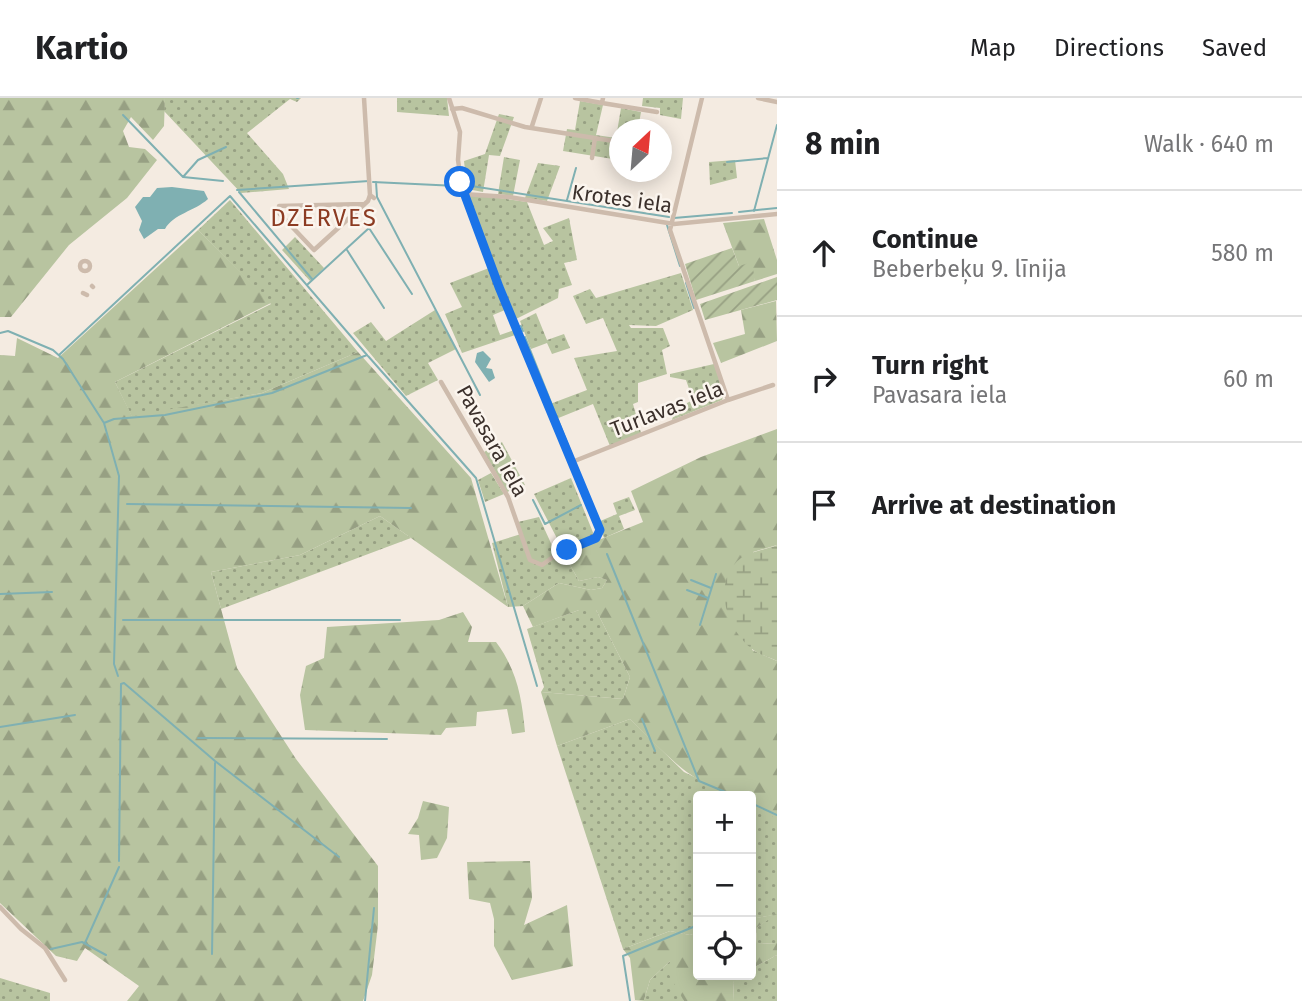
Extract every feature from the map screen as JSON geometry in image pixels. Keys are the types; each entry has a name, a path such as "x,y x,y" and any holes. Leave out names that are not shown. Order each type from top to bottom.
{"street":[{"path":"364,98 372,196 366,202 314,250 278,212 279,206 366,202"},
{"path":"449,98 460,132 458,160 463,194 572,462"},
{"path":"532,126 541,98"},
{"path":"575,98 602,100 657,112"},
{"path":"702,98 670,223 672,237 727,400"},
{"path":"758,98 777,102"},
{"path":"452,108 462,107 525,127 609,140"},
{"path":"592,158 596,138"},
{"name":"Krotes iela","path":"463,194 509,197 670,223 777,214"},
{"name":"Pavasara iela","path":"441,382 508,497 530,560 542,565 557,554 599,534 572,462"},
{"name":"Turlavas iela","path":"572,462 727,400 773,386"},
{"path":"0,907 21,929 45,948 65,980"}],"green space":[{"path":"0,98 165,98 164,126 153,140 131,117 123,131 129,147 145,149 157,160 127,198 69,245 11,317 0,317"},
{"path":"165,98 301,98 297,102 290,99 247,133 283,174 289,189 241,193 164,111"},
{"path":"397,98 447,98 449,116 397,112"},
{"path":"643,98 683,98 681,119 660,115 660,108 642,106"},
{"path":"580,101 603,105 596,135 609,137 609,158 563,151 567,129 575,130"},
{"path":"621,108 641,112 640,119 619,119"},
{"path":"499,114 514,117 500,156 489,155 483,192 467,189 464,161 485,154"},
{"path":"504,157 520,160 513,196 498,194"},
{"path":"735,160 737,178 710,185 709,162"},
{"path":"538,163 560,166 547,201 525,198"},
{"path":"467,195 527,202 544,245 553,241 543,228 569,218 577,260 564,263 572,285 559,289 558,298 516,319"},
{"path":"230,200 358,352 262,393 132,417 115,382 271,304 198,230"},
{"path":"764,219 777,260 777,274 755,281 753,275 739,266 723,223"},
{"path":"198,230 271,303 115,382 132,416 262,393 358,352 471,478 508,607 380,516 300,555 211,572 237,668 296,759 378,866 378,925 372,975 363,1001 127,1001 139,986 85,948 77,961 56,956 0,903 0,355 15,356 17,338 58,358"},
{"path":"295,237 324,268 310,281 282,250"},
{"path":"732,248 739,266 752,262 755,281 696,300 685,264"},
{"path":"489,268 505,310 493,315 500,335 514,330 515,335 462,353 445,314 462,307 450,283"},
{"path":"681,273 693,310 656,326 629,325 631,328 663,328 670,346 662,350 667,374 638,383 638,402 633,404 641,433 610,446 593,404 556,419 550,404 587,390 574,358 617,351 603,318 586,324 573,296 590,289 596,298"},
{"path":"777,277 777,300 705,320 700,304"},
{"path":"776,301 777,341 721,363 713,343 745,334 741,310"},
{"path":"435,310 456,349 428,363 438,380 406,396 353,333 371,322 386,341"},
{"path":"536,313 547,340 564,334 570,348 552,354 547,343 531,349 520,321"},
{"path":"714,364 724,393 722,400 672,420 675,409 693,400 686,380 670,377 670,374"},
{"path":"777,429 777,545 753,552 752,650 777,661 777,819 756,808 756,791 715,789 684,770 630,719 557,746 541,692 623,699 630,677 596,610 579,610 533,627 523,606 559,583 591,590 602,588 607,580 598,577 579,581 564,554 643,522 631,491 701,457"},
{"path":"502,442 525,485 507,492 484,452"},
{"path":"491,473 504,494 485,502 478,480"},
{"path":"571,478 594,535 562,548 534,494"},
{"path":"629,497 635,510 619,516 624,529 604,538 598,522 617,514 613,503"},
{"path":"380,516 411,538 221,609 211,572 300,555"},
{"path":"539,517 555,552 564,554 579,581 598,577 607,580 602,588 591,590 559,583 523,606 508,607 492,543 521,534 518,522"},
{"path":"777,545 777,661 755,651 735,630 729,617 724,592 726,579 741,558"},
{"path":"579,610 596,610 630,677 623,699 541,692 544,687 527,629"},
{"path":"463,612 472,627 468,642 496,642 509,663 520,696 525,732 512,734 507,709 477,712 476,726 446,728 441,735 305,730 300,695 306,666 324,658 327,627 439,620"},
{"path":"630,719 684,772 724,791 693,791 693,934 670,931 623,949 557,746"},
{"path":"423,801 449,807 447,838 437,858 421,860 419,835 408,834 418,818"},
{"path":"756,808 777,818 777,943 757,944 756,928 774,915 756,918"},
{"path":"530,861 532,898 524,925 567,905 573,966 512,980 494,946 494,919 490,903 469,899 467,862"},
{"path":"777,914 756,928 756,918"},
{"path":"756,928 757,944 777,943 777,955 756,966"},
{"path":"670,931 693,934 693,980 733,980 734,1001 684,1001 668,973 670,961 650,980 644,1000 635,1000 630,958 623,949"},
{"path":"777,955 777,1001 734,1001 733,980 756,980 756,966"},
{"path":"670,961 684,1001 633,1001 644,1000 650,980"},
{"path":"0,978 50,993 50,1001 0,1001"}],"water":[{"path":"157,188 204,191 208,199 173,220 165,229 158,229 144,239 139,230 142,221 135,207 143,197 150,197"},
{"path":"483,351 491,359 486,368 492,369 495,378 489,382 475,362 477,353"}],"waterway":[{"path":"123,115 183,177 223,181"},
{"path":"754,211 777,125"},
{"path":"183,177 198,160 226,147"},
{"path":"727,162 768,158"},
{"path":"567,200 576,168"},
{"path":"237,190 369,181"},
{"path":"373,182 457,186"},
{"path":"376,182 377,197 480,395"},
{"path":"465,185 669,217"},
{"path":"239,192 312,279"},
{"path":"59,355 230,196 367,355 272,393 165,415 114,419 104,423"},
{"path":"739,212 777,208"},
{"path":"674,218 732,213"},
{"path":"667,225 680,266"},
{"path":"308,284 369,228 412,294"},
{"path":"347,250 384,308"},
{"path":"686,283 694,308"},
{"path":"521,326 523,331"},
{"path":"0,333 8,331 53,350 63,359 104,423 119,476 114,664 118,676"},
{"path":"525,337 572,455"},
{"path":"368,356 476,478 537,686"},
{"path":"533,500 545,524 581,505"},
{"path":"127,504 411,508"},
{"path":"607,554 699,781 723,791"},
{"path":"700,625 716,574"},
{"path":"691,580 711,588"},
{"path":"687,590 708,598"},
{"path":"0,594 52,592"},
{"path":"123,620 400,620"},
{"path":"119,861 121,684 124,683 215,761 339,857"},
{"path":"0,727 75,715"},
{"path":"642,719 655,751"},
{"path":"198,738 387,739"},
{"path":"212,954 215,763"},
{"path":"756,805 777,815"},
{"path":"85,943 119,867"},
{"path":"365,1001 374,908"},
{"path":"630,1001 623,956 693,927"},
{"path":"51,949 82,942 106,955"}],"district":[{"name":"DZĒRVES","path":"324,218"}],"route":[{"path":"460,182 499,287 600,530 596,538 567,550"}]}
